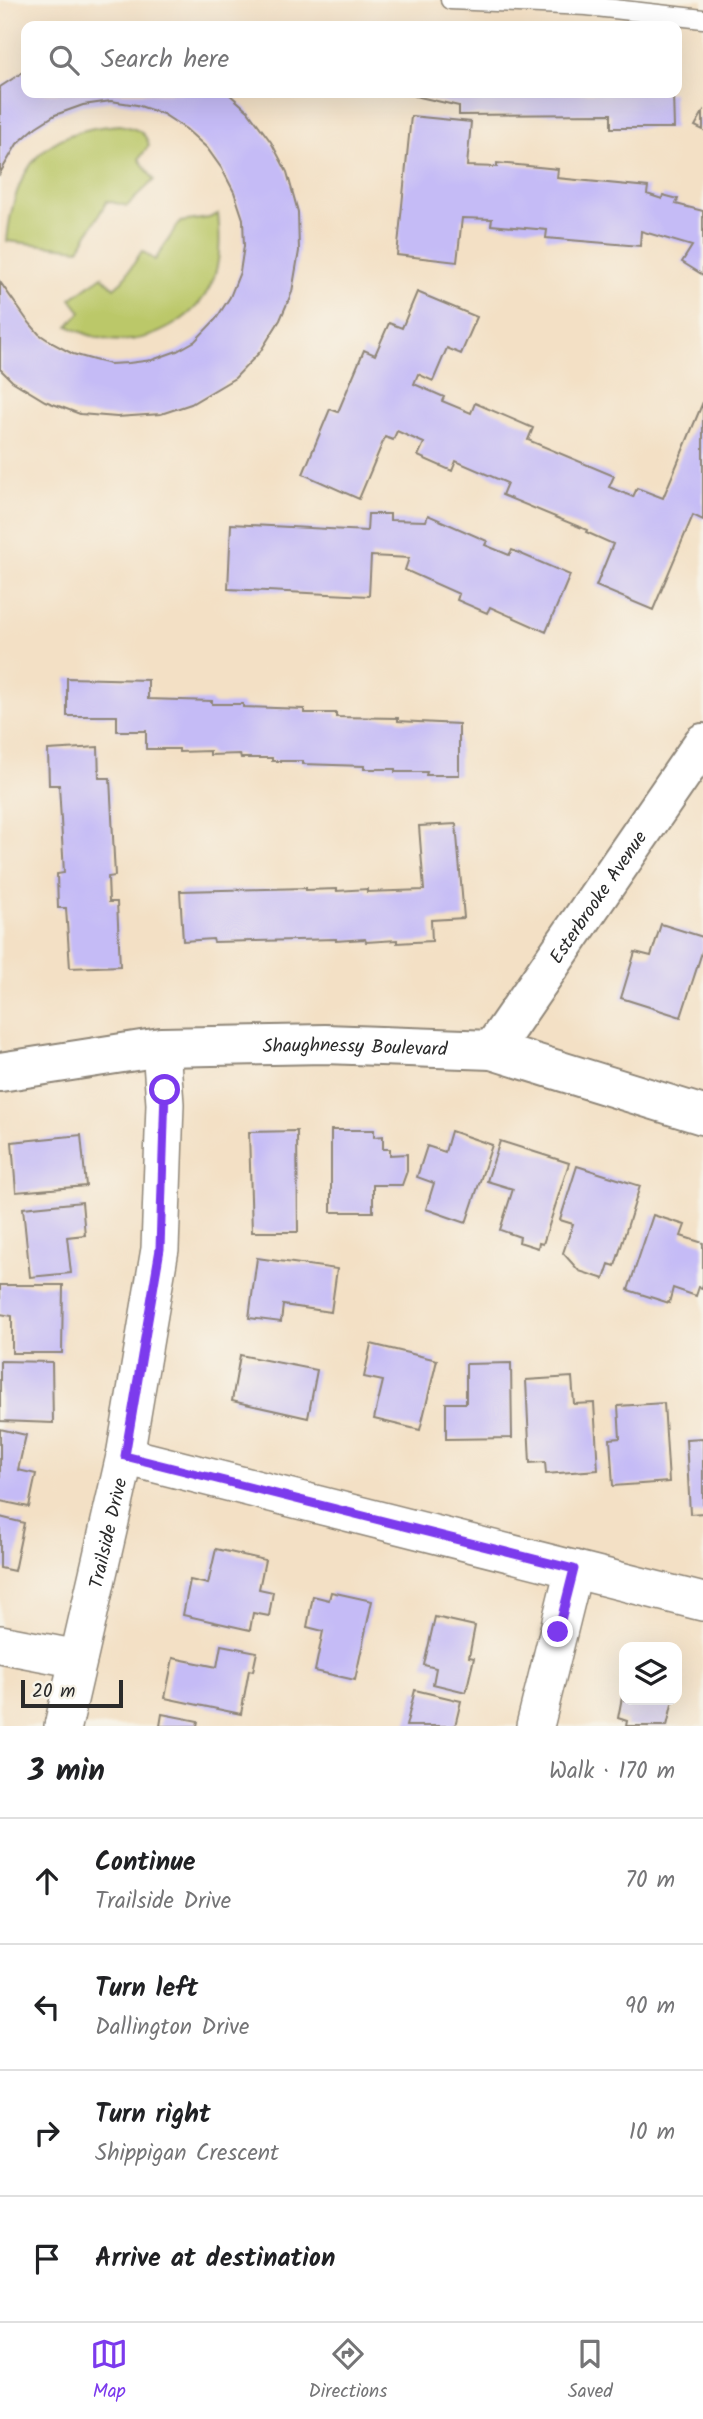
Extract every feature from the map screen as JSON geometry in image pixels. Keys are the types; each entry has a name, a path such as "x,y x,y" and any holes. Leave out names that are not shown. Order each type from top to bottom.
{"street":[{"name":"Esterbrooke Avenue","path":"492,1050 703,743"},
{"name":"Shaughnessy Boulevard","path":"0,1072 161,1047 325,1044 492,1050 703,1115"},
{"name":"Trailside Drive","path":"63,1726 125,1456 160,1249 165,1104 161,1047"},
{"path":"125,1456 703,1602"},
{"path":"536,1726 574,1569"},
{"path":"0,1644 78,1660"}],"lane":[{"path":"450,0 587,6 703,19"}],"green space":[{"path":"120,125 145,136 149,145 139,159 154,180 127,206 107,201 79,249 7,241 17,192 37,157 52,144 71,134"},
{"path":"218,214 220,244 215,274 199,303 187,315 158,333 125,340 98,338 68,326 81,312 71,299 102,276 114,288 123,280 142,251 155,260 180,222"}],"building":[{"path":"21,73 21,98 234,98 248,111 271,142 287,172 298,212 299,251 292,292 280,320 260,352 235,378 191,404 161,414 117,417 80,414 45,401 12,381 0,369 0,282 39,334 73,354 110,364 152,360 195,341 216,319 230,297 240,272 244,246 243,219 234,192 207,148 186,129 163,114 137,105 111,101 83,105 55,115 17,144 0,173 0,87"},
{"path":"424,98 673,98 674,128 611,128 611,114 459,115 459,106"},
{"path":"703,112 703,130 695,126"},
{"path":"411,116 471,122 467,166 497,167 497,163 558,169 557,178 648,187 647,194 662,199 663,195 678,199 676,204 703,211 703,275 682,262 692,246 641,231 640,246 546,238 547,230 491,225 492,219 462,218 457,262 397,255"},
{"path":"417,292 477,317 461,354 447,348 433,381 418,374 414,384 444,397 442,401 471,413 475,403 533,428 528,440 614,476 609,487 633,497 637,488 663,498 703,402 703,520 693,515 653,610 596,586 613,544 586,532 587,530 502,495 507,483 456,461 452,471 418,456 424,443 397,431 393,440 385,437 359,499 303,474 330,409 338,412 364,350 375,355 389,323 402,328"},
{"path":"368,514 390,514 390,520 426,521 428,515 487,541 485,545 509,555 512,550 570,575 546,632 490,607 487,613 457,600 459,594 405,570 409,558 371,556 369,596 228,589 231,524 367,531"},
{"path":"67,678 148,680 148,699 212,701 212,704 243,704 243,707 304,709 304,713 336,713 336,717 398,718 398,721 459,724 459,775 426,775 427,772 395,772 395,769 364,769 364,766 303,764 303,761 272,761 272,758 241,758 240,754 210,755 210,751 146,749 146,731 117,731 117,716 67,716"},
{"path":"98,747 99,778 110,778 115,876 108,877 109,902 117,902 120,966 70,968 66,908 58,908 57,874 64,873 59,785 49,785 48,750"},
{"path":"456,824 464,918 431,920 432,941 183,941 180,891 306,888 337,891 367,889 367,892 424,890 419,826"},
{"path":"661,924 703,937 703,949 681,1017 621,998 635,952 651,956"},
{"path":"331,1130 374,1130 374,1137 383,1136 383,1149 390,1149 390,1155 407,1154 407,1171 402,1185 373,1185 373,1212 331,1212"},
{"path":"297,1131 298,1232 252,1232 249,1132"},
{"path":"451,1131 492,1145 466,1223 426,1209 434,1183 417,1177 427,1146 445,1152"},
{"path":"81,1135 86,1186 16,1192 12,1142"},
{"path":"500,1141 569,1163 543,1244 539,1243 538,1248 519,1242 520,1237 500,1230 513,1189 487,1181"},
{"path":"577,1166 640,1186 615,1266 609,1264 604,1279 579,1271 563,1253 573,1224 560,1220"},
{"path":"82,1202 85,1235 67,1237 71,1273 30,1277 23,1208"},
{"path":"653,1215 685,1225 681,1236 703,1243 703,1284 696,1296 673,1288 669,1303 628,1290"},
{"path":"257,1258 337,1269 331,1312 283,1305 281,1322 249,1318"},
{"path":"0,1285 63,1285 62,1353 12,1353 12,1316 0,1314"},
{"path":"371,1344 437,1360 420,1430 374,1419 383,1381 364,1377"},
{"path":"240,1355 317,1370 308,1418 232,1401"},
{"path":"0,1361 52,1362 53,1423 0,1421"},
{"path":"511,1363 512,1438 446,1439 446,1403 466,1403 466,1364"},
{"path":"572,1377 574,1404 594,1403 598,1470 546,1474 545,1462 530,1463 526,1380"},
{"path":"664,1403 669,1482 613,1486 610,1439 620,1438 618,1406"},
{"path":"0,1429 26,1435 18,1470 36,1474 29,1507 0,1501"},
{"path":"703,1438 703,1513 690,1514 686,1439"},
{"path":"0,1517 24,1523 14,1571 0,1568"},
{"path":"216,1549 265,1560 259,1589 273,1592 269,1616 253,1613 250,1630 183,1615 190,1580 208,1584"},
{"path":"331,1592 372,1601 355,1680 315,1671 323,1631 307,1627 313,1596 329,1600"},
{"path":"435,1617 475,1626 469,1657 474,1658 466,1692 433,1684 436,1668 424,1665"},
{"path":"221,1645 257,1652 253,1671 249,1670 241,1714 165,1698 173,1658 217,1667"},
{"path":"415,1690 461,1701 455,1726 406,1726"},
{"path":"620,1705 672,1705 667,1726 626,1726 627,1721 618,1718"},
{"path":"162,1714 198,1721 197,1726 160,1726"}],"route":[{"path":"165,1090 160,1249 125,1456 574,1569 558,1632"}]}
